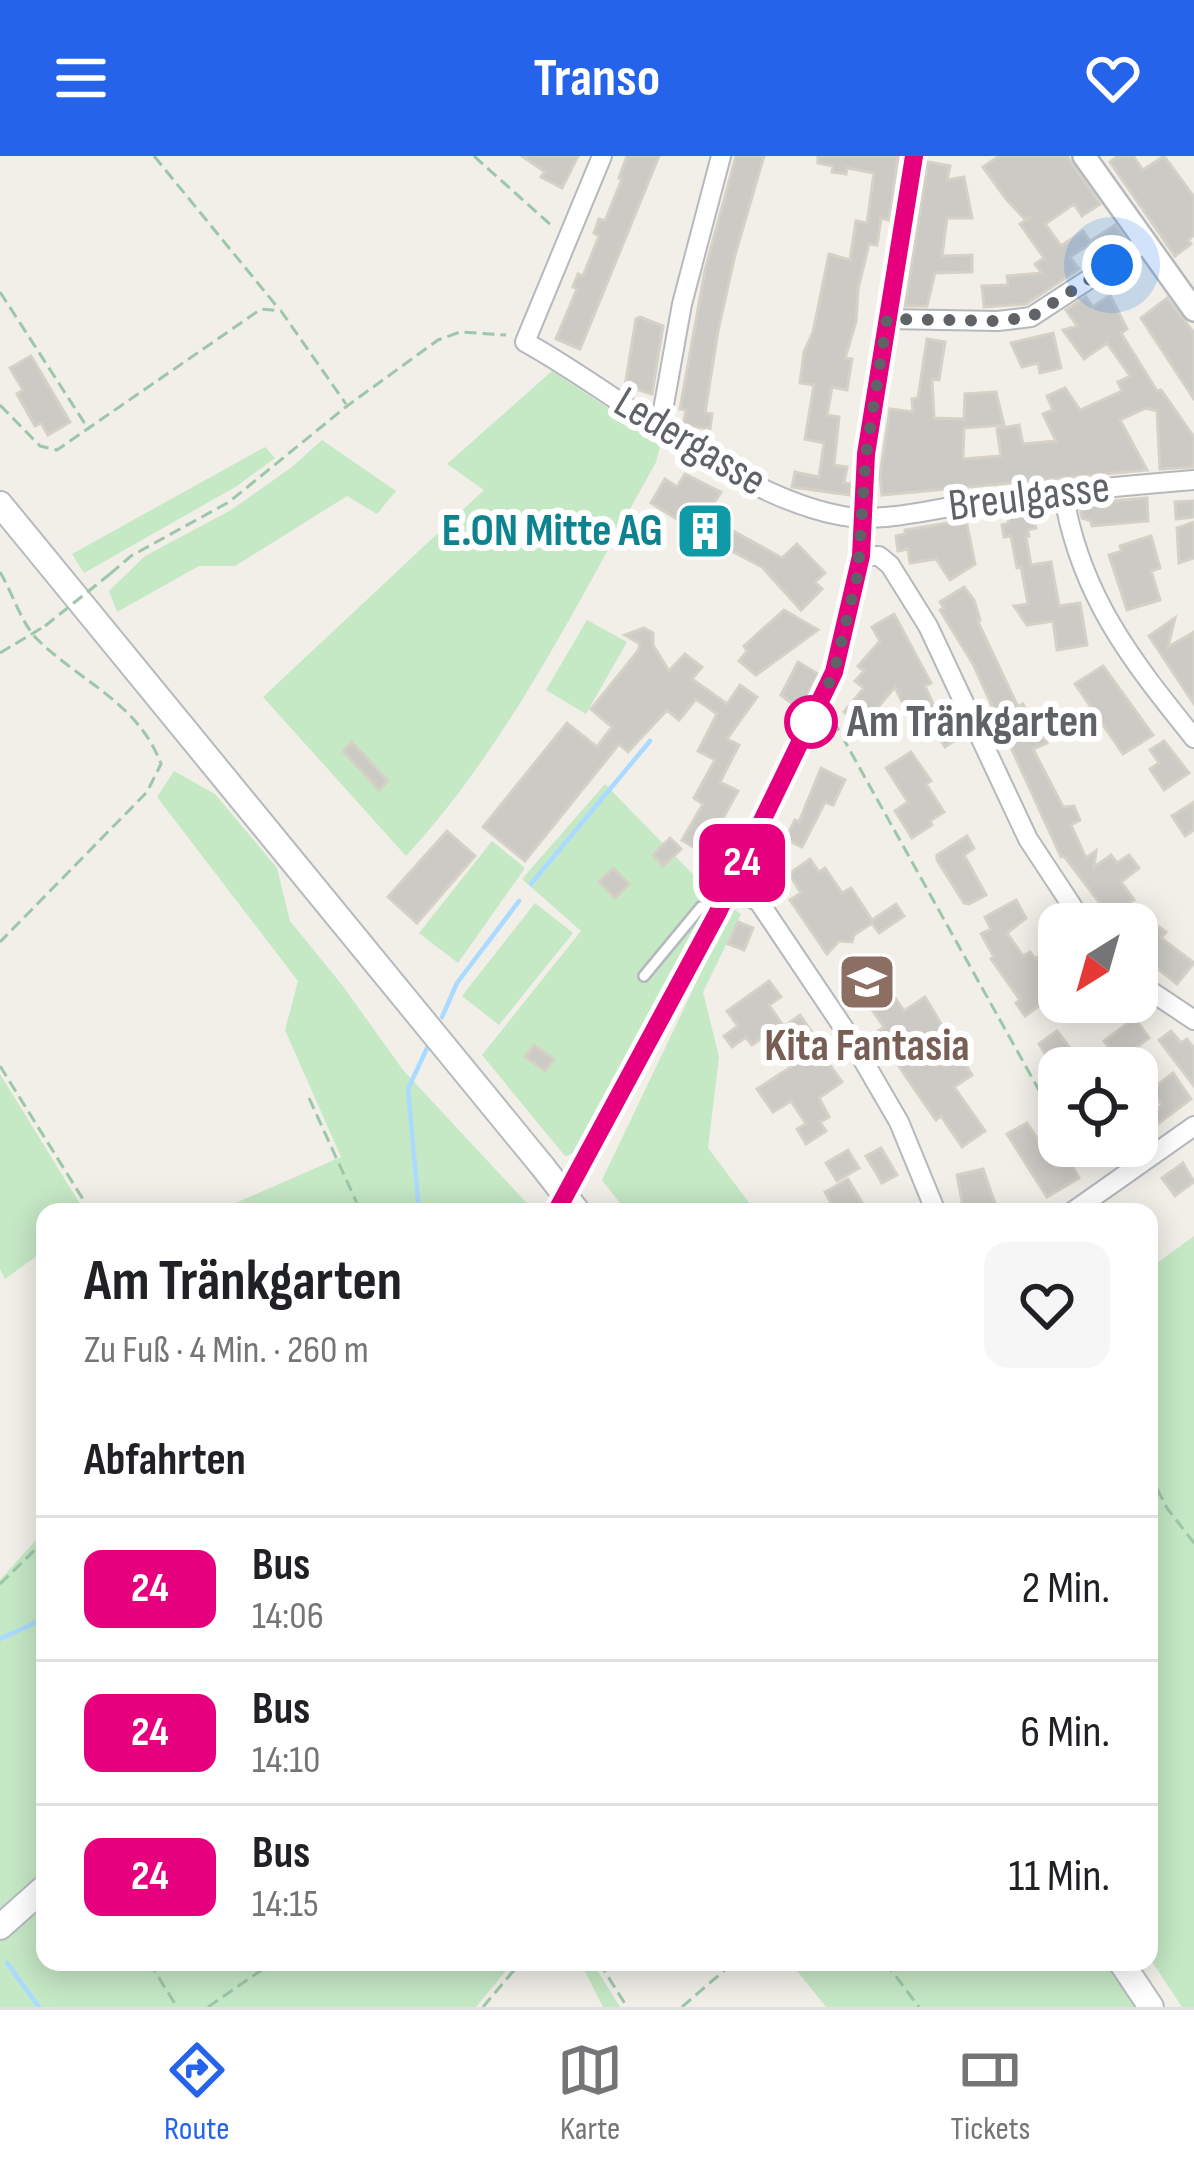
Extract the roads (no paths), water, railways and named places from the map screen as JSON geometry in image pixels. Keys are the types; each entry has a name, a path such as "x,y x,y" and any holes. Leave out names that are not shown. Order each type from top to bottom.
{"main road":[{"path":"0,504 571,1203"},
{"path":"0,1927 36,1895"},
{"path":"1127,1971 1151,2007"}],"street":[{"name":"Ledergasse","path":"602,156 525,342 656,425 785,498 841,516 864,518"},
{"path":"656,425 663,410 695,248 721,156"},
{"path":"561,1203 717,914 818,707 841,649 861,556 866,454 914,156"},
{"path":"1090,158 1194,310"},
{"path":"887,319 1031,317 1146,242"},
{"name":"Breulgasse","path":"864,518 1063,491 1194,480"},
{"path":"1063,491 1067,518 1114,634 1194,738"},
{"path":"861,556 879,556 890,565 928,626 1028,838 1070,903"},
{"path":"730,886 759,902 849,1036 898,1122 932,1203"},
{"path":"1158,996 1194,1020"},
{"path":"1085,1203 1194,1126"}],"lane":[{"path":"644,976 701,907 717,914"}],"waterway":[{"path":"531,884 650,741"},
{"path":"442,1017 457,983 519,901"},
{"path":"418,1201 408,1089 428,1046"},
{"path":"0,1639 36,1622"},
{"path":"7,1963 39,2007"}],"place":[{"name":"E.ON Mitte AG","path":"705,531"},
{"name":"Am Tränkgarten","path":"811,722"},
{"name":"Kita Fantasia","path":"867,982"}]}
